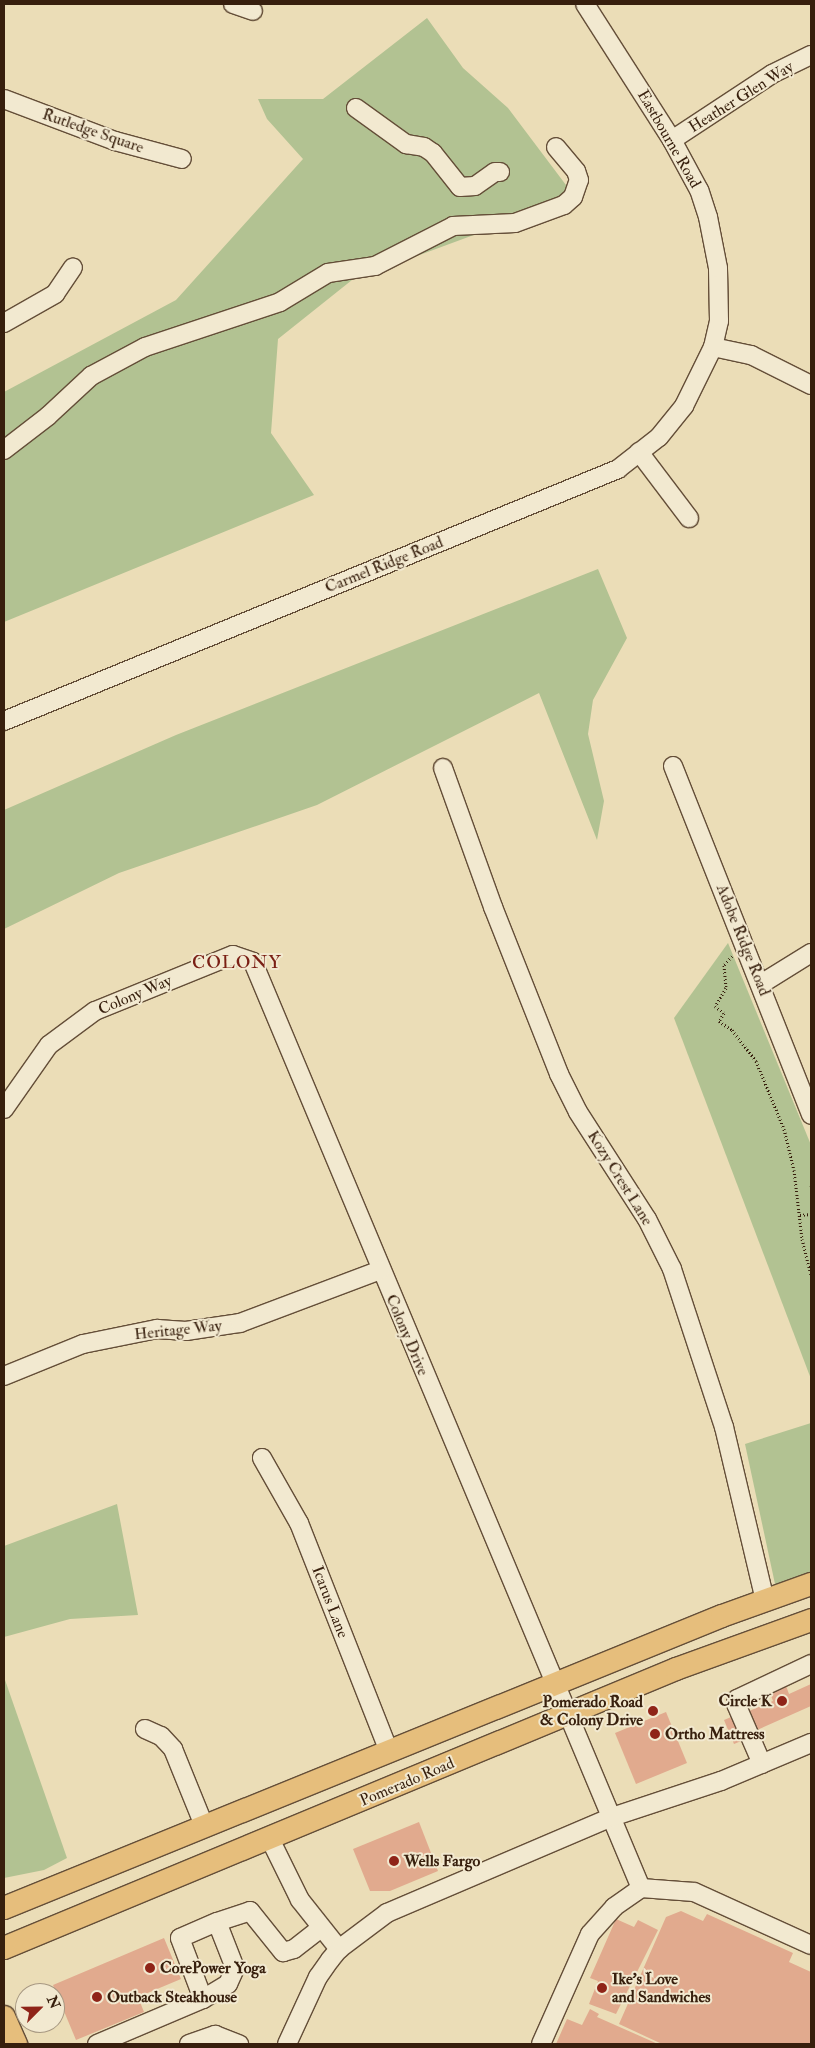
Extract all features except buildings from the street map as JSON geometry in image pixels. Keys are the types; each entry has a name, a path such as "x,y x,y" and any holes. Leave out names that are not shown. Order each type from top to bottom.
{"main road":[{"path":"4,1908 205,1828 556,1683 765,1600 811,1584"},
{"name":"Pomerado Road","path":"4,1948 270,1840 569,1713 769,1633 811,1620"},
{"path":"4,2017 16,2044"}],"street":[{"path":"233,4 253,11"},
{"name":"Eastbourne Road","path":"585,4 672,140 699,190 708,217 718,277 720,321 713,347"},
{"name":"Heather Glen Way","path":"672,140 772,74 811,55"},
{"name":"Rutledge Square","path":"4,99 115,141 182,159"},
{"path":"356,108 397,138 433,153 460,187 475,186 495,172 500,172"},
{"path":"4,450 48,416 91,376 145,347 280,302 316,277 375,266 453,226 515,222 564,205 574,197 579,180 576,171 556,147"},
{"path":"4,323 56,294 72,267"},
{"path":"713,347 752,355 811,385"},
{"name":"Carmel Ridge Road","path":"4,721 618,469 659,437 684,406 713,347"},
{"path":"639,452 689,518"},
{"name":"Adobe Ridge Road","path":"674,766 811,1115"},
{"name":"Kozy Crest Lane","path":"443,768 493,907 560,1074 578,1112 647,1219 672,1269 724,1427 765,1600"},
{"path":"761,984 811,953"},
{"name":"Colony Way","path":"4,1109 50,1045 95,1011 233,955 245,958"},
{"name":"Colony Drive","path":"245,958 253,962 380,1270 569,1713 641,1888"},
{"name":"Heritage Way","path":"4,1376 83,1344 157,1329 186,1332 240,1323 380,1270"},
{"name":"Icarus Lane","path":"262,1458 299,1523 389,1751"},
{"path":"762,1764 736,1704 737,1698 811,1664"},
{"path":"145,1728 161,1736 173,1749 205,1828"},
{"path":"287,2044 318,1977 339,1949 372,1922 413,1899 612,1817 762,1764 811,1743"},
{"path":"270,1840 295,1892 339,1949"},
{"path":"541,2044 590,1934 614,1907 641,1888 681,1889 694,1892 811,1945"},
{"path":"203,1999 180,1938 217,1922 250,1911 283,1952 294,1948 321,1928"},
{"path":"97,2044 221,1990 233,1977 233,1960 217,1922"},
{"path":"189,2044 215,2035 239,2044"}],"path":[{"path":"747,949 729,957 724,965 726,988 715,1006 724,1013 719,1021 743,1042 765,1080 784,1129 800,1215 802,1239 811,1275"},
{"path":"800,1215 811,1214"}],"green space":[{"path":"427,18 463,68 508,108 578,201 471,236 352,280 278,339 271,433 314,495 4,622 4,392 176,300 303,159 267,119 258,99 323,99"},
{"path":"598,569 627,638 593,700 588,734 604,801 597,840 539,693 317,805 119,873 4,929 4,810 176,735"},
{"path":"728,943 811,1145 811,1379 674,1018"},
{"path":"811,1423 811,1574 775,1584 745,1444"},
{"path":"117,1504 138,1615 70,1619 4,1637 4,1546"},
{"path":"4,1677 67,1858 44,1870 4,1878"}],"place":[{"name":"Circle K","path":"782,1701"},
{"name":"Pomerado Road & Colony Drive","path":"653,1711"},
{"name":"Ortho Mattress","path":"655,1734"},
{"name":"Wells Fargo","path":"394,1861"},
{"name":"CorePower Yoga","path":"150,1968"},
{"name":"Ike's Love and Sandwiches","path":"602,1988"},
{"name":"Outback Steakhouse","path":"97,1997"}],"district":[{"name":"COLONY","path":"237,963"}]}
